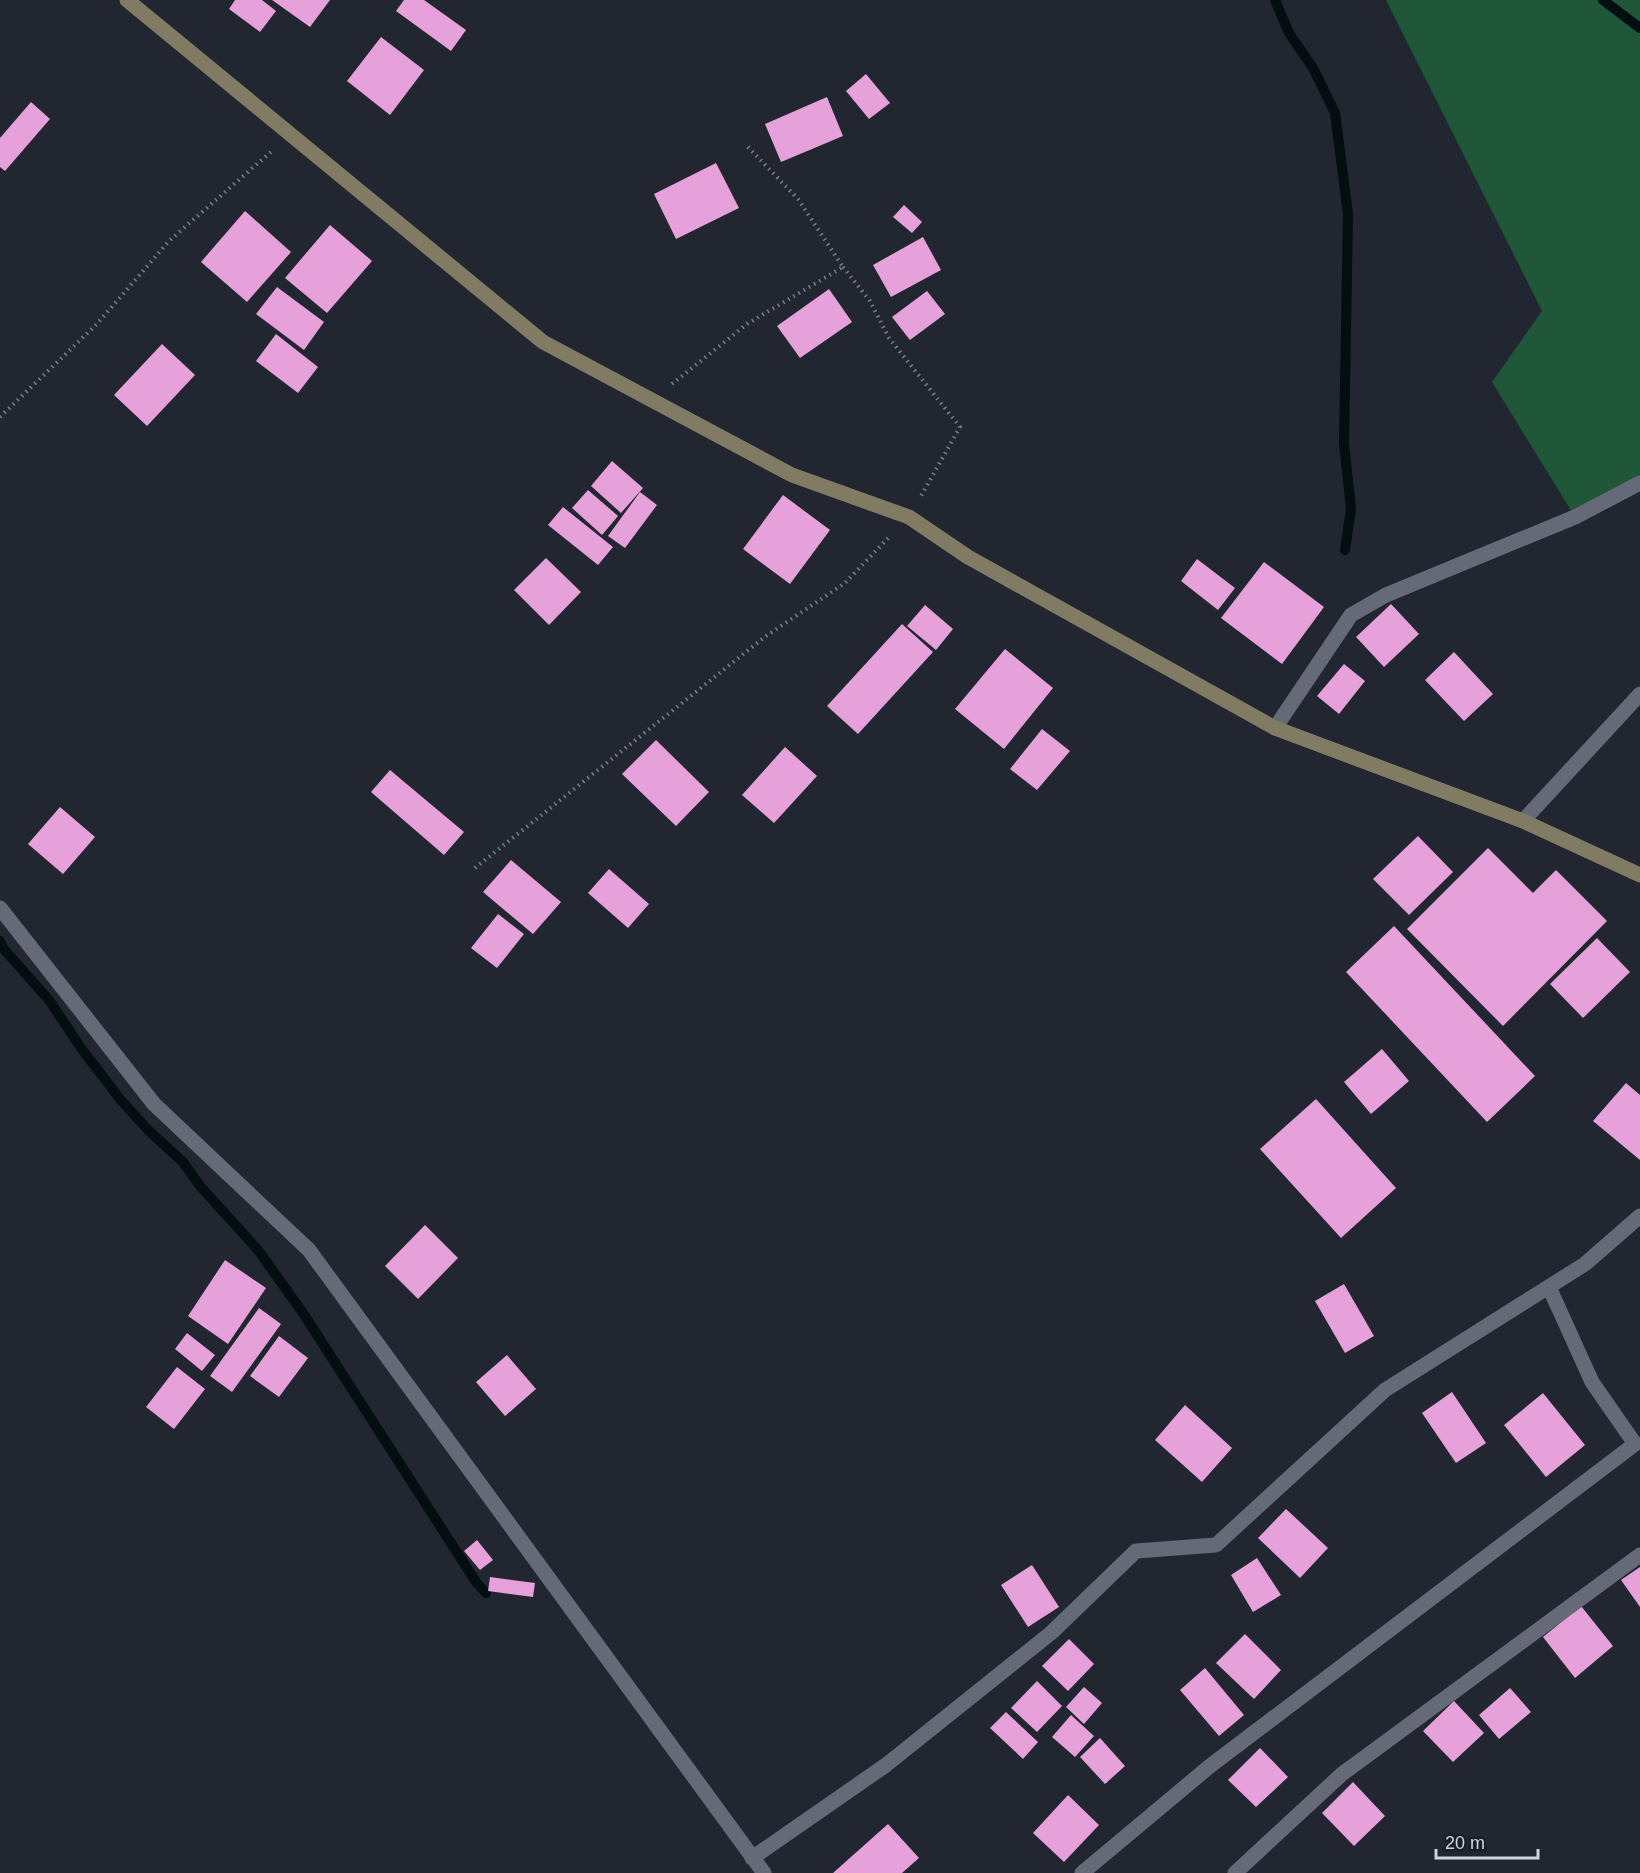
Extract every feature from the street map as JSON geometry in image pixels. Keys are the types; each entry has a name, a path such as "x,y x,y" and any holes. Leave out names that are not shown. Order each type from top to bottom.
{"street":[{"path":"127,0 543,342 792,475 909,517 968,557 1275,728 1523,821 1640,875"},
{"path":"1275,728 1351,615 1386,595 1575,517 1640,483"},
{"path":"1523,821 1640,694"},
{"path":"0,908 154,1104 309,1250 764,1873"},
{"path":"752,1858 886,1765 1052,1633 1136,1551 1216,1545 1385,1390 1585,1264 1640,1216"},
{"path":"1082,1873 1210,1767 1637,1451 1592,1382 1549,1287"},
{"path":"1235,1873 1342,1774 1640,1555"}],"path":[{"path":"0,417 97,324 169,241 291,134"},
{"path":"476,868 766,636 845,583 909,517 960,427 889,338 870,301 843,267 798,199 747,146"},
{"path":"665,407 668,387 747,324 843,267"}],"green space":[{"path":"1386,0 1640,0 1640,480 1575,517 1492,382 1542,311"}],"building":[{"path":"235,0 262,0 276,11 260,32 229,9"},
{"path":"272,0 330,0 310,27"},
{"path":"404,0 424,0 466,30 451,51 396,11"},
{"path":"381,37 424,70 390,115 347,81"},
{"path":"866,74 890,103 869,119 846,91"},
{"path":"827,97 843,136 781,162 765,124"},
{"path":"31,102 50,119 5,171 0,167 0,138"},
{"path":"716,163 739,208 676,239 654,194"},
{"path":"904,205 922,222 912,233 893,217"},
{"path":"245,211 291,252 247,302 201,262"},
{"path":"330,225 372,261 327,313 285,278"},
{"path":"923,237 941,270 891,297 873,265"},
{"path":"277,287 324,322 304,350 256,314"},
{"path":"829,289 852,322 800,358 777,326"},
{"path":"927,291 945,314 910,340 892,317"},
{"path":"276,334 318,367 298,393 256,361"},
{"path":"162,344 195,375 147,426 114,395"},
{"path":"612,461 643,488 621,513 591,486"},
{"path":"588,490 618,516 602,535 572,508"},
{"path":"640,492 657,505 625,548 608,536"},
{"path":"783,495 830,530 790,584 743,549"},
{"path":"563,507 613,547 598,565 548,525"},
{"path":"546,558 581,592 549,625 514,590"},
{"path":"1197,559 1235,588 1218,610 1181,581"},
{"path":"1264,562 1324,607 1282,664 1221,618"},
{"path":"1391,604 1419,634 1384,667 1356,637"},
{"path":"925,605 953,629 936,650 907,626"},
{"path":"902,624 933,652 858,734 827,706"},
{"path":"1005,649 1053,688 1004,749 955,709"},
{"path":"1454,652 1493,694 1464,721 1425,680"},
{"path":"1344,664 1365,681 1339,714 1317,696"},
{"path":"1042,729 1070,751 1037,790 1010,769"},
{"path":"656,740 709,792 676,826 622,774"},
{"path":"785,747 817,776 774,823 742,795"},
{"path":"390,770 464,832 444,855 371,792"},
{"path":"60,807 95,837 63,874 28,844"},
{"path":"1418,836 1453,872 1409,915 1373,879"},
{"path":"1488,848 1533,893 1556,870 1607,921 1503,1026 1407,929"},
{"path":"511,860 561,902 533,934 483,892"},
{"path":"609,869 649,904 628,928 588,893"},
{"path":"498,914 524,934 497,968 471,948"},
{"path":"1394,926 1535,1076 1487,1122 1346,972"},
{"path":"1597,938 1630,972 1583,1018 1550,984"},
{"path":"1382,1049 1409,1081 1371,1114 1344,1082"},
{"path":"1626,1083 1640,1095 1640,1160 1593,1121"},
{"path":"1316,1099 1396,1188 1341,1238 1260,1149"},
{"path":"425,1225 458,1258 418,1299 385,1266"},
{"path":"225,1260 266,1288 228,1344 188,1316"},
{"path":"1344,1284 1374,1336 1345,1353 1315,1301"},
{"path":"259,1308 281,1324 232,1392 210,1376"},
{"path":"187,1333 215,1355 202,1371 175,1349"},
{"path":"279,1336 308,1358 279,1397 250,1376"},
{"path":"507,1355 536,1389 505,1416 476,1382"},
{"path":"177,1367 205,1389 174,1429 146,1407"},
{"path":"1452,1392 1486,1443 1456,1463 1422,1413"},
{"path":"1543,1393 1585,1445 1546,1477 1504,1425"},
{"path":"1185,1405 1232,1448 1202,1482 1155,1440"},
{"path":"1286,1509 1328,1548 1300,1578 1258,1538"},
{"path":"477,1540 493,1560 480,1570 464,1551"},
{"path":"1257,1558 1281,1595 1253,1612 1231,1575"},
{"path":"1032,1565 1059,1607 1028,1627 1001,1585"},
{"path":"1640,1567 1640,1607 1621,1580"},
{"path":"490,1577 535,1583 533,1597 488,1591"},
{"path":"1581,1606 1613,1646 1575,1678 1543,1637"},
{"path":"1245,1634 1281,1670 1254,1699 1216,1663"},
{"path":"1069,1639 1094,1664 1068,1691 1042,1666"},
{"path":"1205,1668 1244,1715 1219,1736 1180,1690"},
{"path":"1037,1681 1062,1706 1037,1732 1011,1708"},
{"path":"1084,1687 1102,1703 1084,1724 1066,1707"},
{"path":"1510,1688 1531,1712 1499,1739 1479,1715"},
{"path":"1454,1701 1484,1733 1453,1762 1423,1731"},
{"path":"1006,1712 1038,1742 1023,1759 990,1728"},
{"path":"1071,1715 1094,1736 1075,1757 1052,1737"},
{"path":"1100,1738 1125,1766 1105,1784 1080,1757"},
{"path":"1260,1748 1288,1777 1256,1807 1228,1780"},
{"path":"1353,1782 1385,1816 1354,1846 1322,1813"},
{"path":"1068,1795 1099,1825 1064,1862 1033,1833"},
{"path":"888,1824 919,1858 902,1873 833,1873"}],"waterway":[{"path":"1275,0 1289,33 1313,68 1335,113 1348,214 1344,444 1351,509 1345,550"},
{"path":"1603,0 1640,28"},
{"path":"0,941 3,948 49,1000 81,1048 120,1099 148,1130 183,1162 200,1186 258,1250 303,1313 476,1582 486,1593"}]}
